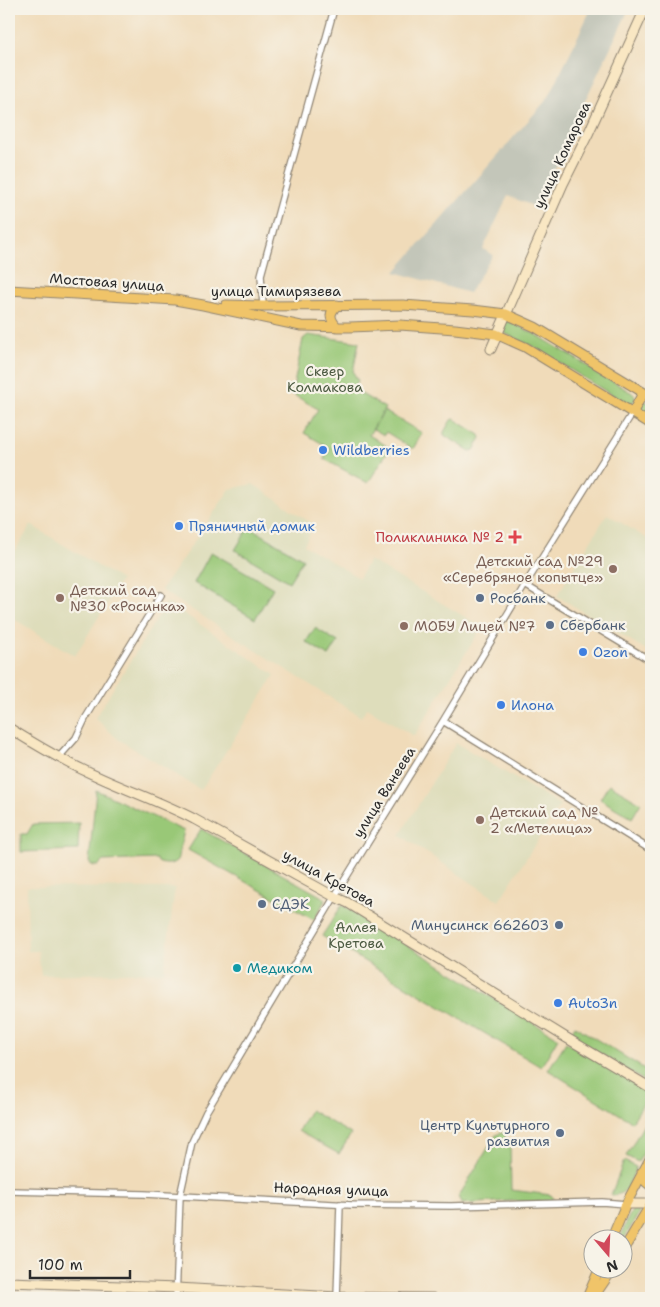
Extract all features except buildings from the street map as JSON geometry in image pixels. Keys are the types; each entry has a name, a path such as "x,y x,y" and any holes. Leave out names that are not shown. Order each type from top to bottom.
{"main road":[{"name":"Мостовая улица","path":"9,290 175,300 203,305"},
{"name":"улица Тимирязева","path":"203,305 403,305 506,314 535,327 647,395"},
{"name":"улица Тимирязева","path":"203,305 301,326 400,325 496,334 525,347 651,424"},
{"path":"337,305 332,310 331,316 332,321 337,327"},
{"path":"632,412 647,395"},
{"path":"615,1230 626,1204 651,1157"},
{"path":"642,1172 646,1182 651,1186"},
{"path":"632,1235 651,1204"},
{"path":"588,1298 595,1280"},
{"path":"593,1298 605,1280"}],"street":[{"path":"263,306 261,274 334,9"},
{"name":"улица Комарова","path":"491,349 563,184 645,9"},
{"name":"улица Ванеева","path":"176,1298 180,1196 192,1142 206,1112 335,897 632,412"},
{"path":"525,585 651,661"},
{"path":"58,758 76,738 85,719 160,595"},
{"path":"443,721 651,850"},
{"name":"улица Кретова","path":"9,728 58,758 194,819 348,904 651,1088"},
{"name":"Народная улица","path":"9,1191 180,1196 340,1204 451,1206 602,1202 651,1204"},
{"path":"337,1298 340,1204"},
{"path":"9,1282 177,1288 337,1298 433,1298"}],"shaded area":[{"path":"591,9 629,9 581,109 538,208 508,196 483,249 493,255 469,293 395,272 549,97"},
{"path":"253,484 314,525 304,545 359,578 369,560 482,627 414,736 367,708 361,717 161,590 230,489"},
{"name":"Детский сад №29 «Серебряное копытце»","path":"607,514 651,541 651,646 648,651 557,596"},
{"name":"Детский сад №30 «Росинка»","path":"31,525 121,580 75,656 9,616 9,561"},
{"path":"167,602 275,675 201,790 118,739 95,718"},
{"name":"Детский сад № 2 «Метелица»","path":"456,743 560,805 499,901 400,835"},
{"path":"27,887 175,888 164,972 41,975 38,951 28,951"}],"green space":[{"path":"505,321 537,335 632,393 635,396 635,400 632,403 625,403 532,346 504,333 502,328"},
{"name":"Сквер Колмакова","path":"308,335 359,342 353,372 358,381 353,389 385,408 369,435 390,448 368,483 324,459 330,448 304,433 318,409 292,394 303,339"},
{"path":"644,402 651,404 651,419 641,413 641,404"},
{"path":"384,411 422,433 413,449 386,432 384,435 373,429"},
{"path":"454,419 480,435 481,438 474,450 470,451 444,435 451,420"},
{"path":"249,527 303,559 289,582 235,550"},
{"path":"211,552 273,588 255,619 194,583"},
{"path":"315,628 338,642 329,656 306,642"},
{"path":"609,784 641,803 632,818 600,799"},
{"path":"96,790 184,831 177,861 162,864 157,859 103,861 98,866 91,864 89,862"},
{"path":"79,823 78,850 21,852 21,834 27,834 33,824"},
{"path":"201,829 326,899 314,920 188,850"},
{"name":"Аллея Кретова","path":"342,905 558,1038 541,1067 322,936"},
{"path":"575,1026 651,1073 651,1085 570,1035"},
{"path":"566,1042 650,1093 632,1122 548,1070"},
{"path":"310,1110 351,1134 339,1154 298,1131"},
{"path":"651,1112 651,1129 646,1138 648,1141 647,1147 638,1162 626,1156"},
{"path":"503,1133 506,1139 510,1140 511,1190 551,1195 553,1198 551,1202 511,1201 462,1204 459,1196 496,1135"},
{"path":"624,1161 636,1167 628,1187 617,1195 611,1195"},
{"path":"633,1209 639,1213 629,1230 623,1230"}],"place":[{"name":"Wildberries","path":"323,450"},
{"name":"Пряничный домик","path":"179,526"},
{"name":"Поликлиника № 2","path":"515,537"},
{"name":"Детский сад №29 «Серебряное копытце»","path":"613,569"},
{"name":"Детский сад №30 «Росинка»","path":"60,598"},
{"name":"Росбанк","path":"480,598"},
{"name":"Сбербанк","path":"550,625"},
{"name":"МОБУ Лицей №7","path":"404,626"},
{"name":"Ozon","path":"583,652"},
{"name":"Илона","path":"501,705"},
{"name":"Детский сад № 2 «Метелица»","path":"480,820"},
{"name":"СДЭК","path":"262,904"},
{"name":"Минусинск 662603","path":"559,925"},
{"name":"Медиком","path":"237,968"},
{"name":"Auto3n","path":"558,1003"},
{"name":"Центр Культурного развития","path":"560,1133"}]}
